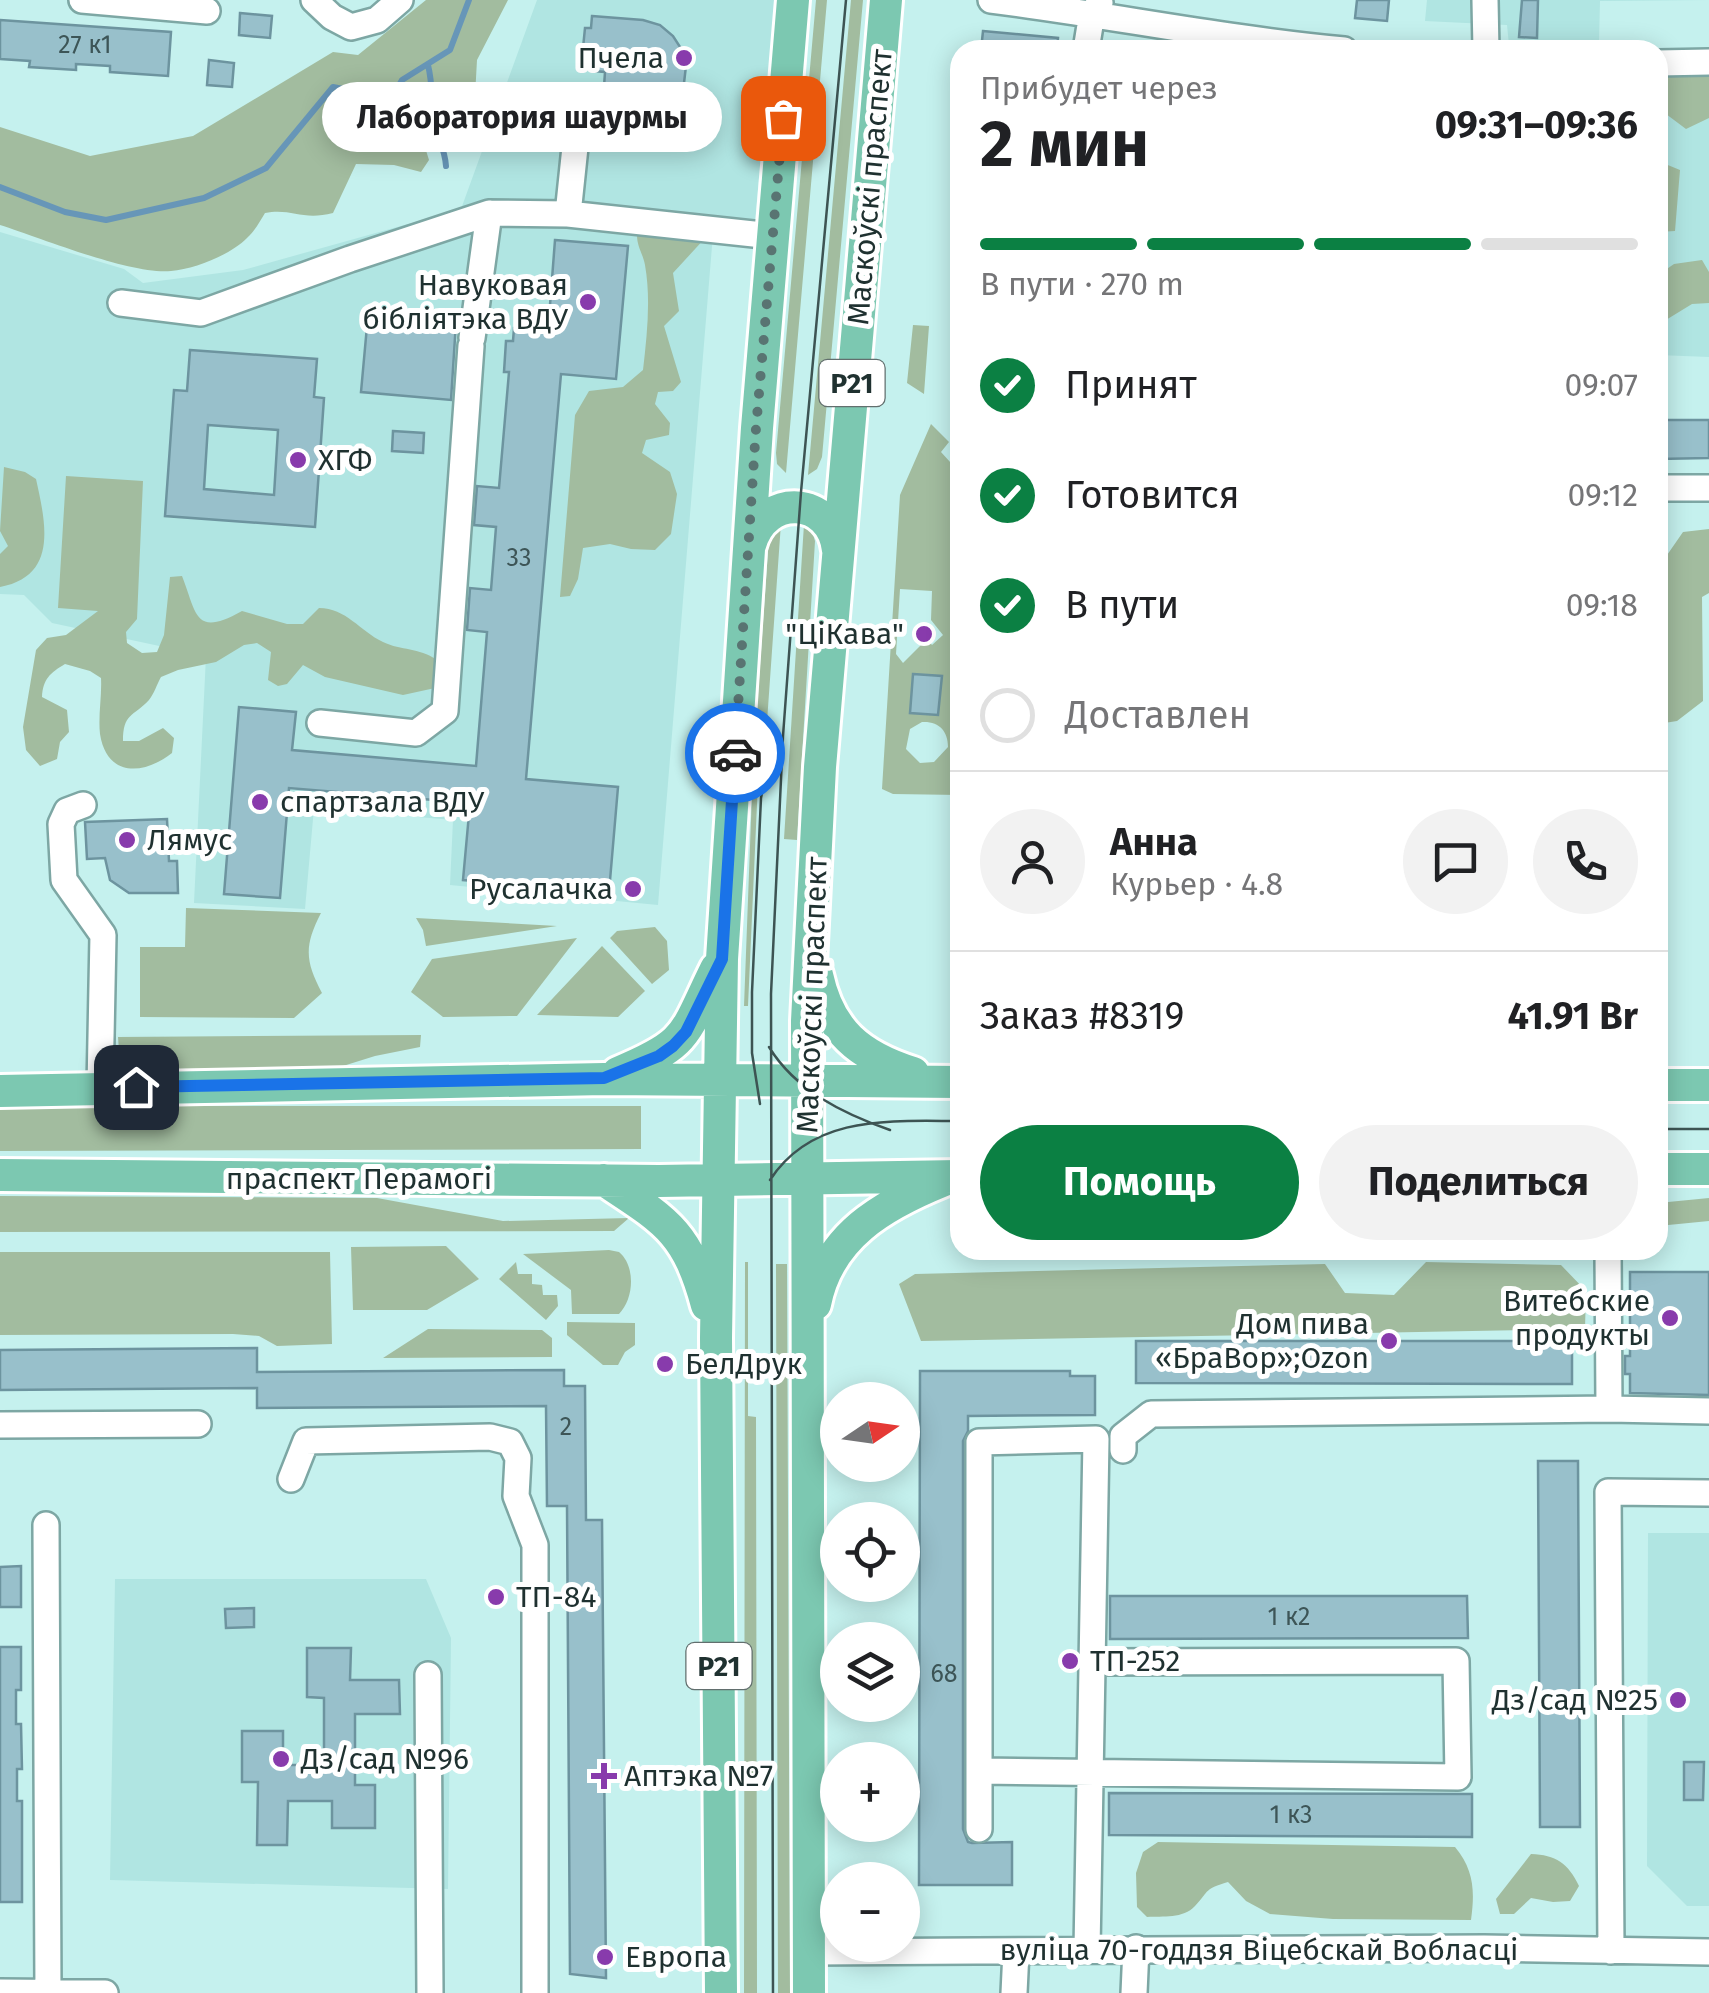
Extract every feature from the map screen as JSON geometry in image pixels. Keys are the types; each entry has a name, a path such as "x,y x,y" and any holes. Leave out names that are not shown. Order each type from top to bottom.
{"main road":[{"name":"Р21","path":"721,1993 716,1338 722,959 755,460 793,0"},
{"name":"Маскоўскі праспект","path":"809,1993 805,1080 820,767 886,0"},
{"path":"755,460 776,485 796,492 808,492 828,482 845,462"},
{"path":"749,551 754,532 767,516 796,507 823,518 835,535 838,555"},
{"path":"812,946 822,998 844,1035 874,1058 950,1082"},
{"path":"604,1078 659,1056 673,1046 686,1032 722,959"},
{"path":"0,1090 604,1078 950,1082"},
{"path":"1668,1085 1709,1085"},
{"path":"1668,1169 1709,1169"},
{"name":"праспект Перамогі","path":"0,1175 604,1180 950,1176"},
{"path":"809,1334 818,1288 854,1229 921,1190 950,1179"},
{"path":"604,1180 659,1216 684,1242 694,1261 716,1338"}],"street":[{"path":"82,0 207,12"},
{"path":"314,0 332,16 352,26 378,20 400,0"},
{"path":"991,0 1097,6 1253,40"},
{"path":"1485,0 1486,40"},
{"path":"1088,40 1097,6"},
{"path":"1668,62 1709,62"},
{"path":"560,106 578,109 568,214"},
{"path":"121,304 201,313 489,213 568,214 772,236"},
{"path":"320,724 416,733 446,710 472,342 489,213"},
{"path":"1668,488 1709,488"},
{"path":"83,805 67,812 61,824 62,859 64,880 103,935 100,1088"},
{"path":"1608,1260 1609,1410"},
{"path":"1123,1450 1123,1436 1151,1414 1709,1411"},
{"path":"0,1424 198,1424"},
{"path":"291,1479 306,1441 490,1437 510,1442 518,1458 516,1496 535,1544 535,1993"},
{"path":"979,1829 979,1442 1096,1439 1086,1950"},
{"path":"1612,1951 1608,1492 1709,1493"},
{"path":"46,1524 48,1992"},
{"path":"980,1771 1458,1777 1456,1661 1092,1662"},
{"path":"428,1674 430,1993"},
{"path":"1134,1993 1136,1948"},
{"name":"вуліца 70-годдзя Віцебскай Вобласці","path":"809,1952 1136,1948 1709,1952"},
{"path":"1014,1993 1016,1951"},
{"path":"0,1992 105,1993"}],"shaded area":[{"path":"537,0 775,0 755,222 461,209"},
{"path":"1427,0 1709,0 1600,1 1599,40 1508,40 1507,25 1425,21"},
{"path":"1709,94 1709,357 1668,355 1668,95"},
{"path":"516,216 713,234 658,905 450,885 453,820 314,808 305,909 194,903 206,656 52,623 24,595 0,594 0,232 124,269 143,283 243,270 408,224"},
{"name":"Дз/сад №25","path":"1648,1533 1709,1533 1709,1906 1687,1906 1647,1866"},
{"name":"Дз/сад №96","path":"115,1579 426,1579 451,1638 448,1889 110,1880"}],"green space":[{"path":"426,0 508,0 477,60 474,114 442,118 419,128 429,160 421,172 394,165 356,164 333,213 265,213 240,244 180,270 154,271 110,262 0,225 0,127 90,156 193,136 333,52 358,55"},
{"path":"816,0 827,0 786,473 777,464 776,453"},
{"path":"851,0 863,0 822,457 817,469 808,475"},
{"path":"1668,74 1709,74 1709,118 1686,129 1668,116"},
{"path":"1668,165 1680,170 1675,231 1668,231"},
{"path":"642,231 707,236 673,273 679,311 664,326 681,382 673,391 658,392 655,404 670,423 669,435 646,440 642,453 670,472 677,494 671,534 655,550 610,544 583,548 578,579 570,596 560,597 575,415 589,391 623,387 643,370 648,304 645,265 637,239"},
{"path":"1702,260 1709,272 1709,303 1692,304 1668,319 1668,268"},
{"path":"913,325 929,326 924,394 907,383"},
{"path":"931,424 949,442 941,452 950,462 950,795 893,794 882,789 900,495","holes":["900,589 932,591 931,620 943,635 932,645 927,639 903,663 896,654","928,722 941,728 948,747 934,762 920,763 906,749 910,729"]},
{"path":"4,467 36,479 44,546 32,572 0,587 0,554 8,546 0,531"},
{"path":"66,476 143,481 137,619 126,632 127,643 142,653 157,652 164,635 170,577 182,576 195,611 206,622 242,611 287,624 303,624 319,608 329,609 383,642 437,660 435,688 403,695 325,677 303,665 287,684 278,686 268,680 271,652 257,643 244,645 216,662 161,677 149,700 127,720 123,741 139,741 163,728 174,738 172,753 150,766 128,768 110,759 104,748 100,734 101,678 65,664 48,677 42,697 67,710 69,732 60,742 57,759 40,766 26,750 23,727 36,650 47,638 66,635 98,611 58,608"},
{"path":"781,523 766,736 758,782 748,1006 744,1006 753,766 769,537"},
{"path":"804,524 815,541 797,840 784,839"},
{"path":"1709,529 1709,593 1702,597 1703,701 1677,721 1668,722 1668,554 1683,532"},
{"path":"186,908 321,913 309,953 312,972 322,993 294,1018 140,1017 140,947 185,947"},
{"path":"416,918 557,926 426,946"},
{"path":"655,927 667,941 669,970 652,984 610,938 617,931"},
{"path":"577,938 517,1016 443,1017 411,992 432,959"},
{"path":"602,946 645,991 618,1017 537,1015"},
{"path":"421,1035 420,1047 327,1071 136,1072 120,1064 118,1037"},
{"path":"0,1106 641,1106 641,1149 0,1151"},
{"path":"0,1196 377,1198 503,1221 629,1218 614,1231 0,1232"},
{"path":"1709,1198 1709,1221 1668,1225 1668,1202"},
{"path":"446,1246 479,1279 427,1310 353,1310 351,1247"},
{"path":"0,1252 330,1252 332,1344 277,1346 259,1336 233,1334 0,1335"},
{"path":"619,1252 630,1274 628,1300 619,1314 572,1314 571,1290 523,1254"},
{"path":"516,1262 518,1274 532,1274 532,1284 542,1285 543,1295 557,1295 558,1306 546,1320 499,1279"},
{"path":"745,1262 748,1416 756,1417 757,1993 744,1993"},
{"path":"1426,1262 1561,1265 1586,1291 1585,1329 921,1341 899,1284 915,1274 1325,1264 1345,1293 1394,1295"},
{"path":"776,1264 787,1264 790,1993 778,1993"},
{"path":"567,1322 635,1323 635,1345 625,1352 618,1365 603,1365 567,1335"},
{"path":"428,1329 542,1330 552,1338 552,1357 383,1358"},
{"path":"1158,1842 1455,1847 1472,1881 1471,1920 1333,1919 1270,1914 1246,1901 1228,1882 1211,1888 1185,1913 1147,1917 1137,1907 1136,1873 1143,1852"},
{"path":"1531,1854 1560,1862 1579,1886 1570,1901 1531,1898 1514,1914 1500,1914 1496,1899"}],"building":[{"path":"1357,0 1389,0 1387,21 1355,18"},
{"path":"1522,0 1538,0 1537,38 1519,37"},
{"path":"240,13 272,16 270,38 239,35"},
{"path":"592,16 643,20 660,25 673,36 686,66 677,99 665,110 649,118 602,116 605,72 594,71 595,59 582,58 585,28 591,28"},
{"path":"0,20 171,32 168,76 110,72 110,66 76,64 76,70 29,67 30,61 0,59"},
{"path":"983,31 1058,38 1058,40 982,40"},
{"path":"209,60 234,63 232,87 207,85"},
{"path":"555,240 628,246 616,379 561,374 526,779 618,787 609,892 463,880 470,803 289,788 280,898 224,894 239,707 296,712 292,750 476,766 487,632 467,630 470,588 491,590 496,527 474,525 477,486 499,488 509,372 504,372 506,341 513,341 514,328 548,331"},
{"path":"368,315 456,322 451,400 361,392"},
{"name":"ХГФ","path":"190,350 317,359 314,397 324,398 315,527 165,516 174,390 187,391","holes":["208,425 278,430 274,495 204,489"]},
{"path":"1668,420 1709,420 1709,458 1668,459"},
{"path":"393,431 424,433 423,453 392,451"},
{"path":"913,674 942,676 938,715 910,713"},
{"name":"Лямус","path":"167,819 169,861 177,861 178,893 129,893 110,880 105,858 87,859 85,822"},
{"name":"Витебские продукты","path":"1630,1272 1709,1272 1709,1395 1630,1393 1625,1356 1630,1356"},
{"path":"1136,1341 1572,1341 1572,1384 1136,1383"},
{"path":"257,1348 257,1372 564,1370 564,1386 585,1386 586,1520 602,1520 606,1978 570,1974 567,1506 547,1506 546,1406 257,1408 257,1388 0,1390 0,1350"},
{"path":"920,1371 1070,1371 1070,1376 1095,1376 1095,1415 968,1416 963,1441 963,1829 968,1842 1012,1842 1012,1885 920,1885"},
{"path":"1538,1461 1578,1461 1580,1827 1540,1827"},
{"path":"21,1566 21,1607 0,1607 0,1567"},
{"path":"1110,1596 1467,1596 1468,1638 1110,1639"},
{"path":"254,1608 254,1627 226,1628 225,1609"},
{"path":"0,1647 21,1647 16,1724 21,1724 22,1769 17,1769 17,1801 22,1801 22,1902 0,1902"},
{"path":"307,1648 351,1648 350,1680 399,1680 400,1714 355,1714 355,1785 375,1785 375,1828 332,1828 332,1801 288,1801 287,1845 257,1845 258,1782 242,1782 242,1731 283,1731 283,1765 324,1765 324,1698 307,1697"},
{"path":"1684,1762 1704,1762 1703,1800 1684,1800"},
{"path":"1109,1793 1472,1794 1472,1837 1109,1835"}],"waterway":[{"path":"0,187 65,212 106,220 204,198 266,168 333,87 343,89 359,112 370,119 384,112 402,80 450,50 469,0"},
{"path":"428,65 434,122 446,166"}],"tram line":[{"path":"773,1993 771,994 783,736 801,492 846,0"},
{"path":"760,1104 752,1053 752,992 761,798 771,746"},
{"path":"769,1047 793,1076 822,1099 890,1130"},
{"path":"770,1180 808,1143 831,1132 881,1122 950,1121"},
{"path":"1668,1129 1709,1129"}],"way so far":[{"path":"735,753 756,428 783,118"}],"place":[{"name":"Пчела","path":"684,58"},
{"name":"Лаборатория шаурмы","path":"783,118"},
{"name":"Навуковая бібліятэка ВДУ","path":"588,302"},
{"name":"ХГФ","path":"298,460"},
{"name":"\"ЦіКава\"","path":"924,634"},
{"name":"спартзала ВДУ","path":"260,802"},
{"name":"Лямус","path":"127,840"},
{"name":"Русалачка","path":"633,889"},
{"name":"Витебские продукты","path":"1670,1318"},
{"name":"Дом пива «БраВор»;Ozon","path":"1389,1341"},
{"name":"БелДрук","path":"665,1364"},
{"name":"ТП-84","path":"496,1597"},
{"name":"ТП-252","path":"1070,1661"},
{"name":"Дз/сад №25","path":"1678,1700"},
{"name":"Дз/сад №96","path":"281,1759"},
{"name":"Аптэка №7","path":"604,1776"},
{"name":"Европа","path":"605,1957"}],"route":[{"path":"136,1087 604,1078 659,1056 686,1032 722,959 735,753"}]}
